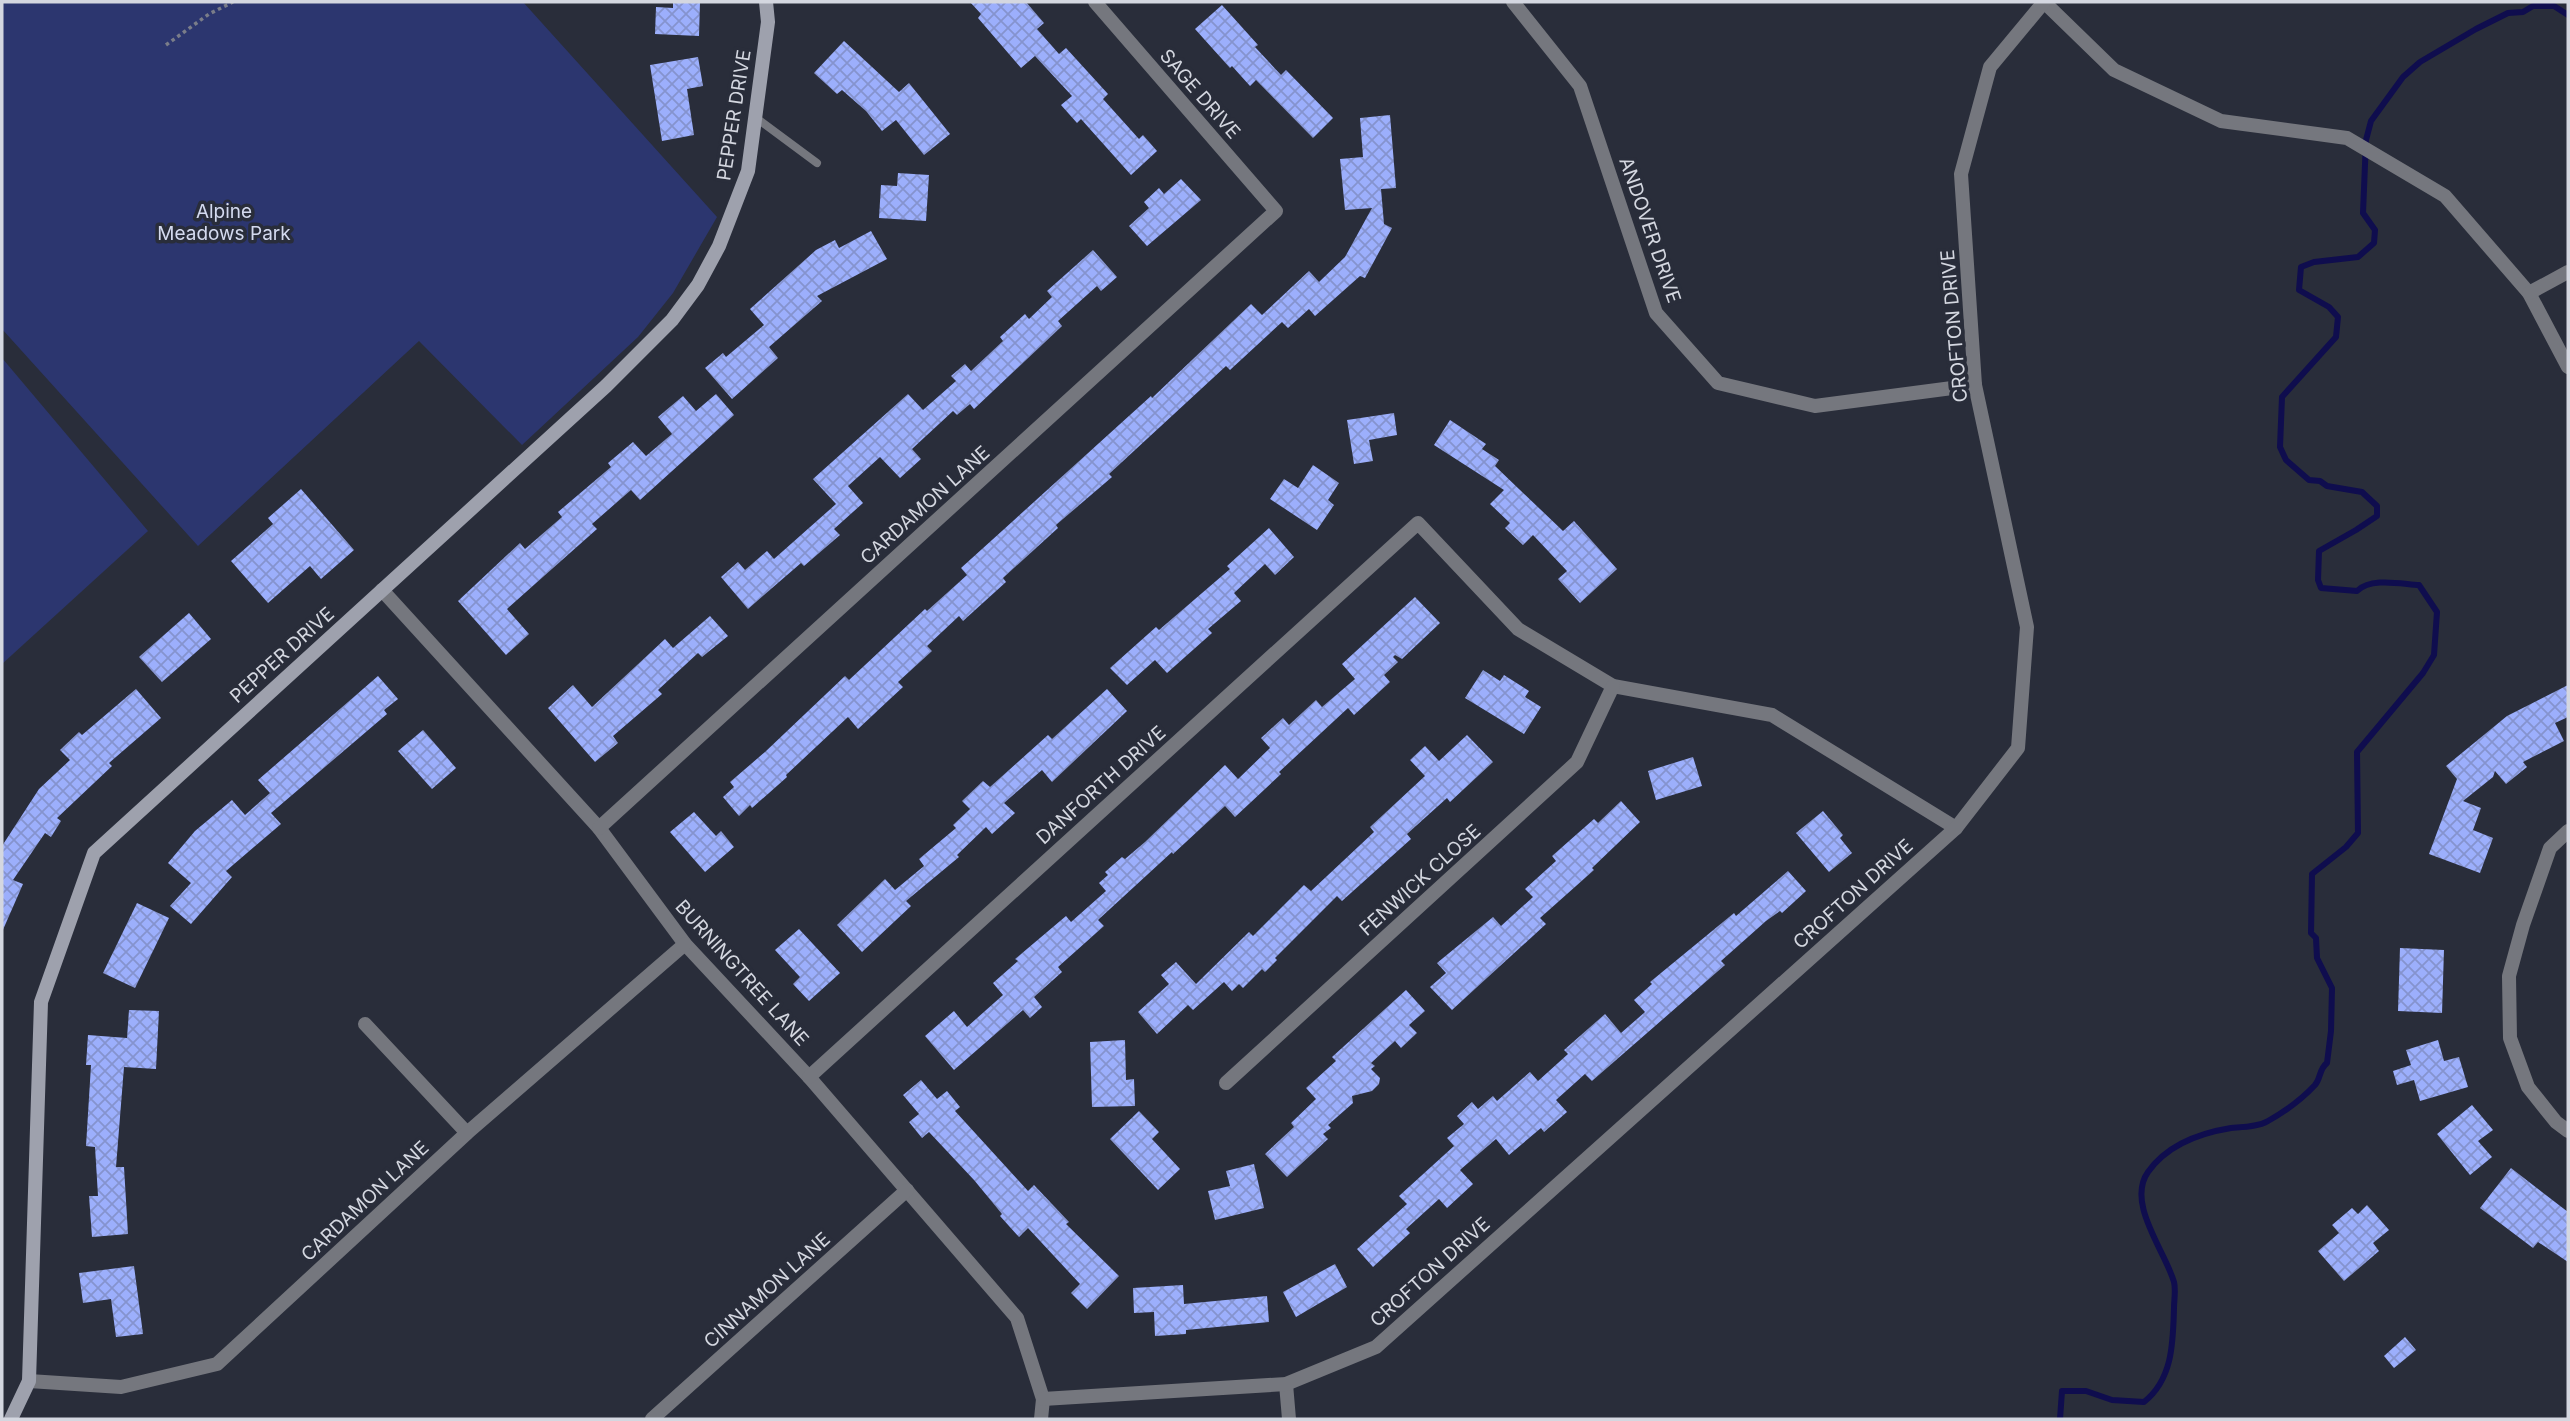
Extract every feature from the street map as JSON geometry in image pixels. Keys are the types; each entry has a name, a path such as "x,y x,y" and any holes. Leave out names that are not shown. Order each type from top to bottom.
{"street":[{"name":"PEPPER DRIVE","path":"10,1419 29,1381 40,1002 94,853 624,370 672,320 698,285 719,246 748,171 768,22 766,2"},
{"name":"SAGE DRIVE","path":"1095,2 1276,211"},
{"name":"ANDOVER DRIVE","path":"1513,2 1580,86 1656,313 1718,383 1815,406 1975,385"},
{"name":"CROFTON DRIVE","path":"1043,1398 1286,1384 1376,1347 1956,828 2018,748 2027,627 1975,385 1961,174 1990,67 2044,2"},
{"path":"2044,2 2114,70 2221,121 2347,138 2445,196 2529,293 2568,367"},
{"name":"CARDAMON LANE","path":"599,828 1276,211"},
{"path":"2529,293 2568,272"},
{"name":"DANFORTH DRIVE","path":"809,1077 1418,523 1518,629 1613,686"},
{"name":"BURNINGTREE LANE","path":"382,590 599,828 685,944 809,1077 1017,1318 1043,1398"},
{"path":"1613,686 1772,715 1956,828"},
{"name":"FENWICK CLOSE","path":"1226,1083 1577,762 1613,686"},
{"path":"2568,831 2550,848 2523,925 2509,976 2510,1038 2528,1087 2556,1122 2568,1131"},
{"name":"CARDAMON LANE","path":"29,1381 121,1387 217,1364 467,1133 685,944"},
{"path":"365,1024 467,1133"},
{"name":"CINNAMON LANE","path":"652,1419 907,1190"},
{"path":"1286,1384 1289,1419"},
{"path":"1041,1419 1043,1398"}],"lane":[{"path":"755,117 817,163"}],"path":[{"path":"166,45 209,14 233,2"}],"green space":[{"name":"Alpine Meadows Park","path":"2,2 523,2 717,217 673,293 638,337 522,445 419,341 198,546 2,329"},
{"path":"2,358 148,531 2,664"}],"building":[{"path":"673,2 700,2 699,36 655,34 656,7 673,8"},
{"path":"970,2 1026,2 1044,23 1037,29 1059,54 1066,48 1108,94 1103,99 1139,139 1143,135 1157,151 1131,175 1081,119 1077,123 1061,105 1072,96 1035,56 1021,68 978,18 981,14"},
{"path":"1222,5 1281,75 1286,70 1333,118 1313,138 1256,80 1250,86 1232,66 1230,68 1195,29"},
{"path":"844,41 899,92 909,83 950,134 924,155 896,120 882,131 866,111 842,90 837,94 814,73"},
{"path":"698,57 703,86 687,89 694,135 662,141 650,65"},
{"path":"1390,115 1396,188 1381,189 1384,224 1392,228 1365,278 1360,276 1315,316 1309,309 1288,328 1282,322 1230,370 1226,366 1109,474 1112,477 1056,525 1058,528 1003,578 1006,582 963,621 959,616 927,646 932,651 898,682 903,687 858,729 848,717 786,775 787,777 739,816 723,797 734,787 730,782 845,676 849,680 925,609 927,611 967,575 961,568 1151,396 1152,398 1251,304 1262,315 1309,271 1319,282 1345,257 1372,208 1345,210 1340,159 1363,157 1360,118"},
{"path":"898,173 929,175 926,221 879,218 881,185 897,186"},
{"path":"1181,179 1201,200 1147,246 1129,226 1149,208 1144,202 1159,188 1164,194"},
{"path":"871,231 887,259 817,296 822,301 769,347 778,358 732,399 705,368 723,353 726,357 764,325 750,309 816,250 835,240 839,248"},
{"path":"1093,250 1117,277 1101,291 1097,286 1058,321 1062,326 974,409 970,404 957,415 953,411 912,449 921,459 900,478 880,457 848,486 863,503 834,529 840,535 804,566 801,563 748,609 721,577 738,562 745,570 767,551 774,559 836,504 813,479 908,394 923,410 956,381 951,376 965,364 971,371 1003,341 1000,337 1025,314 1029,319 1052,297 1047,291"},
{"path":"716,394 734,415 640,500 631,490 592,524 597,529 507,609 529,634 506,655 458,601 520,543 525,549 562,517 558,512 611,467 608,463 633,442 646,456 672,434 658,417 683,396 696,411"},
{"path":"1394,413 1397,435 1369,440 1373,461 1354,464 1347,420"},
{"path":"1450,420 1486,444 1482,449 1499,460 1495,466 1563,531 1574,521 1617,569 1580,603 1558,579 1567,571 1533,535 1523,545 1505,528 1510,523 1490,504 1504,490 1434,445"},
{"path":"1313,465 1339,483 1328,500 1334,505 1317,530 1270,499 1284,479 1298,488"},
{"path":"301,489 354,550 321,579 310,566 268,603 231,561 273,524 268,518"},
{"path":"1269,528 1294,557 1275,575 1265,564 1234,593 1241,601 1208,629 1212,633 1167,673 1155,660 1127,685 1110,668 1156,627 1159,630 1230,569 1227,566"},
{"path":"1415,597 1440,623 1402,659 1395,655 1393,657 1398,662 1384,675 1390,682 1354,715 1348,708 1235,817 1225,806 1173,854 1172,852 1098,920 1104,926 1058,967 1062,972 1034,997 1042,1007 1030,1018 1023,1010 954,1070 925,1036 954,1011 967,1027 1003,995 993,983 1018,961 1015,959 1066,916 1071,922 1106,891 1099,883 1108,875 1105,872 1145,842 1225,765 1238,779 1270,748 1261,738 1283,718 1289,725 1316,700 1322,707 1355,679 1342,664"},
{"path":"189,613 211,639 162,682 139,657"},
{"path":"710,616 728,636 702,657 698,653 658,690 662,694 613,736 618,743 595,762 548,708 573,685 592,707 665,639 673,648"},
{"path":"1483,670 1500,681 1504,675 1529,691 1525,697 1541,707 1524,734 1465,698"},
{"path":"378,676 398,699 384,710 387,714 271,813 281,824 226,871 232,877 191,924 170,906 191,883 168,863 195,831 232,800 245,815 270,793 258,780"},
{"path":"2568,685 2568,717 2555,723 2564,741 2523,762 2527,767 2506,784 2495,771 2493,777 2463,801 2481,808 2473,830 2493,838 2480,873 2429,854 2457,779 2446,766 2507,716"},
{"path":"136,689 161,718 109,763 112,766 57,818 61,821 51,837 45,833 13,880 23,884 2,932 2,846 39,789 70,760 60,750 79,732 82,735"},
{"path":"1107,689 1127,711 1052,782 1042,770 1004,803 1015,813 992,834 986,827 957,855 959,857 906,901 911,906 862,952 837,925 885,879 895,890 924,866 919,859 956,828 953,825 970,809 962,801 983,781 990,787 1048,735 1052,739"},
{"path":"423,730 456,768 432,789 398,751"},
{"path":"1467,735 1493,762 1450,802 1447,798 1407,834 1411,839 1342,901 1337,896 1275,958 1277,960 1265,972 1262,969 1243,988 1239,984 1232,991 1224,982 1193,1010 1188,1005 1157,1034 1138,1012 1169,984 1161,975 1176,962 1196,984 1249,932 1253,936 1304,885 1311,891 1374,832 1370,827 1425,776 1410,760 1425,746 1439,761"},
{"path":"1693,757 1702,786 1656,800 1648,771"},
{"path":"1621,801 1640,822 1592,868 1594,870 1540,918 1546,924 1452,1010 1430,987 1446,973 1437,963 1493,917 1501,926 1533,897 1525,889 1556,861 1552,856 1594,819 1598,823"},
{"path":"1823,811 1843,835 1840,838 1852,853 1829,872 1796,833"},
{"path":"694,812 716,836 721,831 734,847 705,872 670,832"},
{"path":"1788,871 1806,891 1782,913 1780,911 1766,921 1721,961 1725,965 1592,1081 1585,1074 1556,1100 1567,1112 1544,1132 1541,1128 1509,1155 1496,1139 1460,1170 1473,1184 1447,1208 1439,1199 1406,1229 1410,1233 1373,1267 1357,1249 1407,1204 1399,1196 1454,1146 1447,1138 1464,1124 1457,1116 1472,1102 1478,1109 1493,1096 1497,1101 1530,1072 1538,1081 1568,1054 1564,1050 1605,1014 1621,1033 1645,1012 1634,1000 1652,984 1650,982 1734,913 1736,916"},
{"path":"137,903 169,918 135,988 103,973"},
{"path":"799,929 840,973 809,1001 793,984 800,977 775,950"},
{"path":"2400,948 2444,950 2442,1013 2398,1011"},
{"path":"1406,990 1425,1011 1409,1025 1417,1033 1401,1048 1395,1041 1371,1063 1375,1066 1371,1069 1380,1078 1379,1084 1372,1091 1352,1096 1353,1103 1328,1125 1331,1128 1323,1134 1328,1139 1287,1177 1265,1154 1294,1127 1291,1123 1316,1099 1306,1088 1336,1061 1332,1057"},
{"path":"129,1010 159,1011 156,1069 124,1067 116,1167 124,1167 128,1234 92,1237 89,1196 98,1196 95,1147 86,1146 91,1065 86,1065 88,1035 127,1038"},
{"path":"1125,1040 1126,1080 1134,1079 1135,1106 1092,1107 1090,1042"},
{"path":"2438,1040 2444,1061 2459,1057 2468,1087 2420,1101 2414,1080 2397,1085 2393,1071 2411,1065 2406,1050"},
{"path":"921,1080 937,1099 947,1091 960,1107 955,1111 1028,1191 1034,1185 1069,1222 1066,1224 1119,1276 1087,1309 1071,1293 1080,1284 1028,1228 1019,1237 974,1180 929,1132 922,1138 909,1122 919,1114 903,1095"},
{"path":"2472,1105 2493,1130 2478,1141 2492,1157 2470,1175 2437,1134"},
{"path":"1139,1111 1159,1132 1152,1139 1180,1169 1158,1190 1110,1139"},
{"path":"1254,1164 1264,1208 1215,1220 1208,1191 1230,1186 1226,1171"},
{"path":"2511,1168 2568,1212 2568,1262 2538,1242 2533,1248 2480,1208"},
{"path":"2367,1205 2389,1230 2373,1243 2379,1251 2344,1281 2318,1251 2339,1233 2332,1225 2352,1208 2358,1214"},
{"path":"1335,1264 1347,1287 1296,1317 1283,1292"},
{"path":"134,1266 143,1334 116,1337 111,1299 83,1303 79,1273"},
{"path":"1183,1285 1184,1304 1267,1296 1269,1322 1186,1330 1186,1334 1155,1336 1154,1312 1134,1313 1133,1288"},
{"path":"2405,1337 2416,1350 2394,1368 2384,1356"}],"waterway":[{"path":"2060,1419 2062,1391 2086,1391 2112,1400 2144,1402 2154,1393 2166,1371 2172,1347 2175,1285 2144,1212 2142,1184 2148,1172 2165,1154 2196,1137 2219,1130 2264,1123 2274,1117 2315,1085 2327,1063 2332,988 2317,958 2316,938 2311,933 2312,874 2346,847 2358,833 2357,752 2423,673 2434,655 2437,612 2419,585 2378,583 2357,591 2321,588 2318,580 2319,551 2377,516 2377,506 2362,492 2309,480 2286,460 2280,447 2282,397 2336,337 2338,317 2329,307 2299,290 2301,267 2314,262 2358,257 2374,243 2375,230 2363,213 2366,140 2371,121 2403,77 2420,62 2508,13 2523,12 2533,6 2554,6 2568,15"}]}
